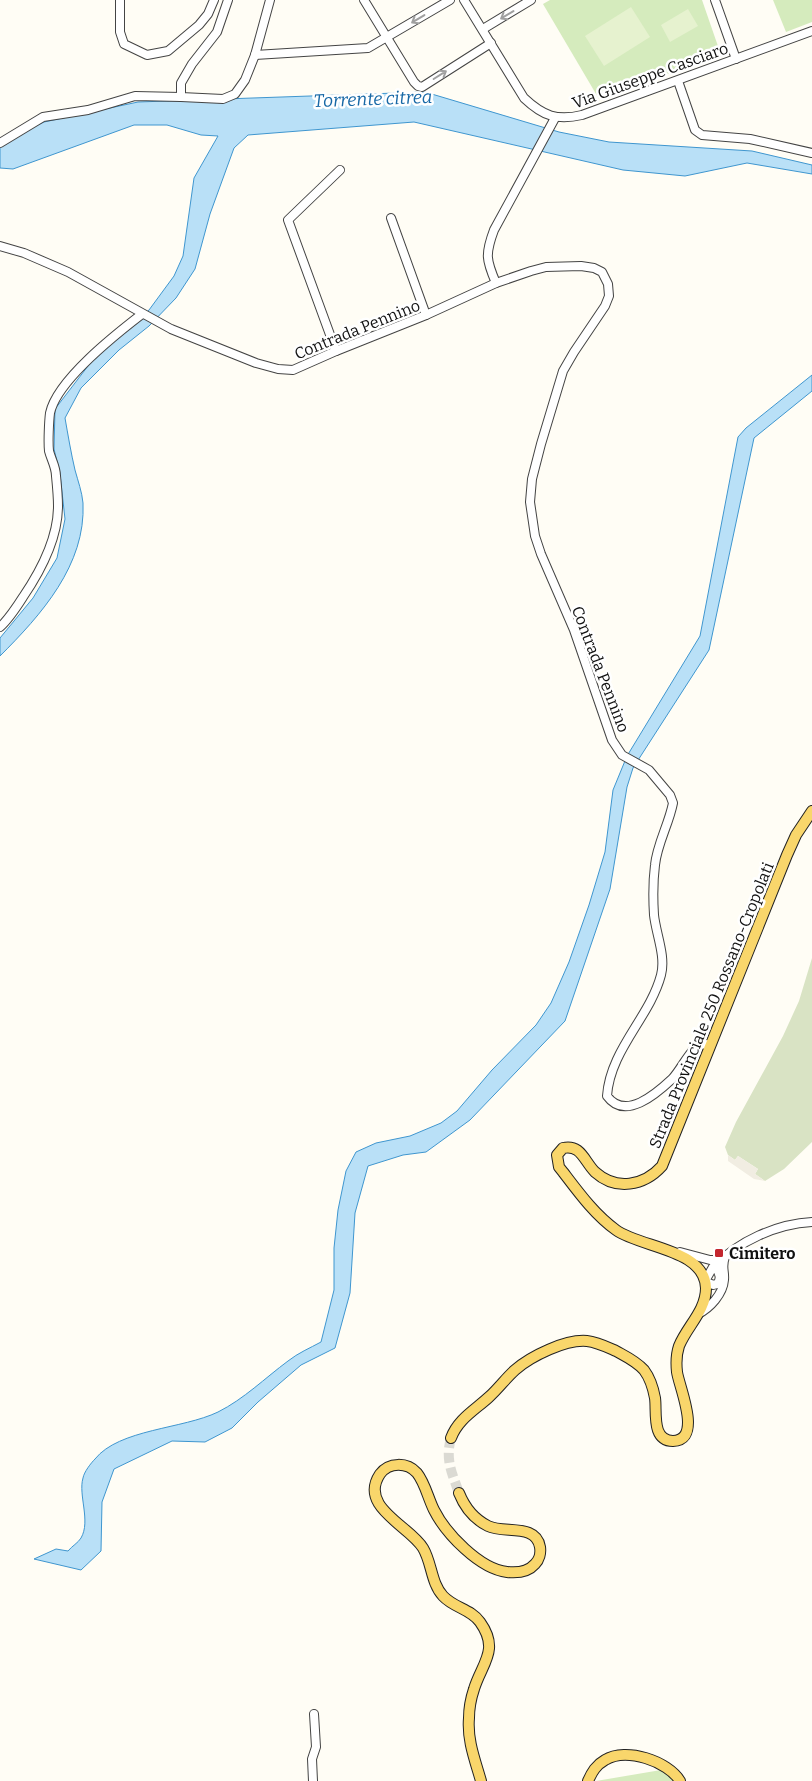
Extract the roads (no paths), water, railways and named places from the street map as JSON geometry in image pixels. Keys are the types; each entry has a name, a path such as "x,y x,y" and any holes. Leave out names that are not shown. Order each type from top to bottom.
{"main road":[{"name":"Strada Provinciale 250 Rossano-Cropolati","path":"704,1280 699,1270 691,1262 671,1252 626,1237 608,1224 562,1172 556,1155 562,1148 571,1147 576,1149 581,1152 596,1173 609,1180 623,1184 644,1180 662,1166 787,855 796,835 812,811"},
{"path":"451,1438 456,1427 464,1418 488,1398 517,1368 531,1359 563,1344 582,1341 601,1344 640,1366 651,1382 656,1406 656,1426 660,1435 667,1440 680,1439 687,1430 689,1422 678,1380 676,1359 682,1340 704,1300 704,1280"},
{"path":"459,1493 472,1515 486,1525 495,1529 524,1532 533,1535 538,1541 541,1550 535,1565 527,1570 511,1572 493,1569 479,1560 444,1526 433,1508 419,1476 411,1468 401,1465 390,1466 380,1475 376,1484 376,1495 380,1506 387,1515 411,1534 422,1547 435,1584 442,1595 479,1620 488,1640 488,1659 474,1688 469,1716 470,1744 480,1781"},
{"path":"588,1781 596,1767 606,1759 617,1755 632,1756 660,1763 670,1768 680,1781"}],"street":[{"path":"120,0 120,32 124,44 147,55 168,51 200,26 214,0"},
{"path":"181,98 181,83 192,64 217,32 228,0"},
{"path":"0,142 42,117 88,110 135,96 223,99 235,94 245,80 255,55 270,0"},
{"path":"364,0 418,86 422,87 491,43"},
{"path":"255,55 368,48 450,0"},
{"name":"Via Giuseppe Casciaro","path":"464,0 524,98 533,106 555,118 582,115 812,31"},
{"path":"482,29 531,0"},
{"path":"715,0 736,59"},
{"path":"678,81 694,130 702,135 750,139 812,154"},
{"path":"496,283 487,264 489,242 555,118"},
{"path":"336,351 288,220 340,170"},
{"path":"391,218 426,315"},
{"name":"Contrada Pennino","path":"0,246 24,253 68,272 156,322 256,363 278,369 293,370 426,315 496,283 546,267 581,266 594,268 602,272 608,284 609,296 605,306 563,372 532,479 530,502 541,554 574,630 612,740 624,756 649,770 670,795 673,803 655,865 654,914 663,963 659,982 612,1069 607,1096 617,1106 628,1107 638,1104 672,1078 695,1048 708,1044"},
{"path":"0,627 5,623 40,570 55,526 58,508 56,473 49,450 50,412 56,399 71,379 103,344 142,314"},
{"path":"722,1279 715,1284 710,1284 704,1280 713,1263 769,1231 790,1224 812,1222"},
{"path":"671,1252 682,1252 713,1263 722,1279"},
{"path":"698,1314 710,1307 722,1279 725,1256"},
{"path":"313,1781 312,1759 316,1747 314,1714"}],"water":[{"name":"Torrente citrea","path":"425,92 559,132 609,142 752,151 812,165 812,174 747,163 685,176 623,170 414,122 248,135 234,148 210,214 195,269 176,298 149,326 119,350 81,388 65,418 83,503 82,526 77,547 69,568 45,606 31,624 0,656 0,638 33,598 57,558 65,519 60,474 54,449 55,409 88,366 108,345 149,310 174,276 183,256 194,178 218,136 201,135 167,125 134,125 13,169 0,168 0,143 44,122 138,102"},
{"path":"812,375 812,391 754,438 709,650 633,768 627,787 610,889 565,1021 470,1120 426,1152 403,1155 368,1166 355,1213 350,1293 335,1348 301,1365 258,1402 232,1428 205,1442 172,1441 114,1469 102,1502 101,1551 81,1570 34,1559 56,1549 68,1551 81,1538 85,1524 82,1492 84,1476 86,1470 106,1449 119,1441 135,1435 204,1418 218,1412 246,1395 292,1358 321,1342 334,1290 334,1248 338,1210 346,1171 356,1152 376,1143 410,1136 441,1123 457,1111 492,1070 536,1025 551,1003 569,962 605,852 613,790 627,756 700,636 738,437 746,428"}],"tunnel":[{"path":"451,1438 449,1460 459,1493"}],"place":[{"name":"Cimitero","path":"719,1253"}]}
